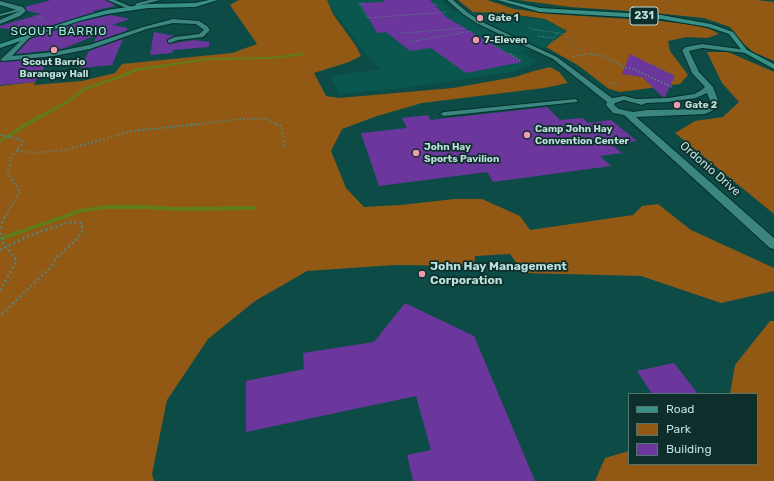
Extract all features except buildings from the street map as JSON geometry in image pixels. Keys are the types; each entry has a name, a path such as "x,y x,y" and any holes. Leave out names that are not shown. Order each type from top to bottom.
{"main road":[{"path":"1,45 77,20 134,8 195,5 215,0"},
{"name":"231","path":"500,0 540,10 661,17 709,25 731,33 745,51 774,67"}],"street":[{"path":"110,0 134,8 139,4 157,0"},
{"name":"Ordonio Drive","path":"450,0 480,23 555,58 611,101 609,103 612,108 627,114 774,245"},
{"path":"0,3 22,9 22,12 0,22"},
{"path":"2,60 54,54 90,47 145,28 172,21 197,22 205,26 207,30 200,36 177,38 170,41"},
{"path":"2,60 15,51 26,38"},
{"path":"627,114 639,115 647,113 705,111 711,108 715,104 709,87 696,72 685,50 694,46 702,46 745,51"},
{"path":"611,101 624,98 636,100 668,100 696,96 709,87"},
{"path":"636,100 648,108 647,113"}],"lane":[{"path":"0,15 22,9"},
{"path":"444,114 575,101"}],"path":[{"path":"364,3 359,3 367,18 449,12"},
{"path":"381,17 384,21"},
{"path":"401,33 467,28"},
{"path":"527,30 531,29 567,35 568,41 571,44 586,53 604,56 624,67 633,69 672,87 667,89"},
{"path":"546,43 552,43 553,38 561,29"},
{"path":"409,42 472,31 477,34"},
{"path":"534,35 553,38"},
{"path":"488,41 522,61"},
{"path":"605,82 623,87"},
{"path":"18,150 32,153 65,150 93,140 133,131 242,119 268,119 281,126 285,147"},
{"path":"0,228 8,210 20,192 8,173 11,158 22,144 23,140 1,136"},
{"path":"0,250 26,237 60,225 72,222 82,223 82,232 74,242 58,256 50,268 0,316"},
{"path":"0,233 4,239 2,242 15,258 16,262 0,291"}],"shaded area":[{"path":"328,0 441,0 453,11 503,14 545,20 566,31 545,47 521,52 538,62 512,72 405,88 339,94 330,76 380,69 368,57 333,11"}],"green space":[{"path":"239,0 327,0 333,14 356,46 361,56 349,62 314,73 326,96 339,98 453,88 515,77 550,67 559,72 568,83 544,88 422,103 377,116 342,129 331,151 346,188 364,207 401,205 454,199 482,199 520,216 530,230 633,215 642,206 658,204 691,230 774,268 774,291 721,303 641,276 524,273 510,254 475,256 474,266 394,265 307,271 255,301 208,339 167,400 152,474 154,481 0,481 0,86 35,82 34,85 82,81 115,73 122,64 232,53 257,44 230,5"},
{"path":"458,0 487,0 514,9 551,14 660,21 693,25 710,29 719,34 707,38 687,37 668,41 670,51 688,75 680,84 620,92 609,89 579,66 546,47 567,31 545,19 503,13 473,12"},
{"path":"518,0 757,0 774,2 774,61 753,52 742,42 730,27 704,18 570,7"},
{"path":"707,52 728,52 774,72 774,214 675,133 695,121 723,117 739,102 722,83"},
{"path":"770,321 774,321 774,481 595,481 605,458 628,451 628,465 758,465 758,393 730,393 735,365"}],"waterway":[{"path":"0,142 25,125 69,101 84,89 136,70 207,59 271,58 303,54"},
{"path":"0,239 82,210 108,207 178,209 253,208"}],"place":[{"name":"Gate 1","path":"480,18"},
{"name":"7-Eleven","path":"476,40"},
{"name":"Scout Barrio Barangay Hall","path":"54,50"},
{"name":"Gate 2","path":"677,105"},
{"name":"Camp John Hay Convention Center","path":"527,135"},
{"name":"John Hay Sports Pavilion","path":"416,153"},
{"name":"John Hay Management Corporation","path":"422,274"}],"district":[{"name":"SCOUT BARRIO","path":"59,32"}]}
